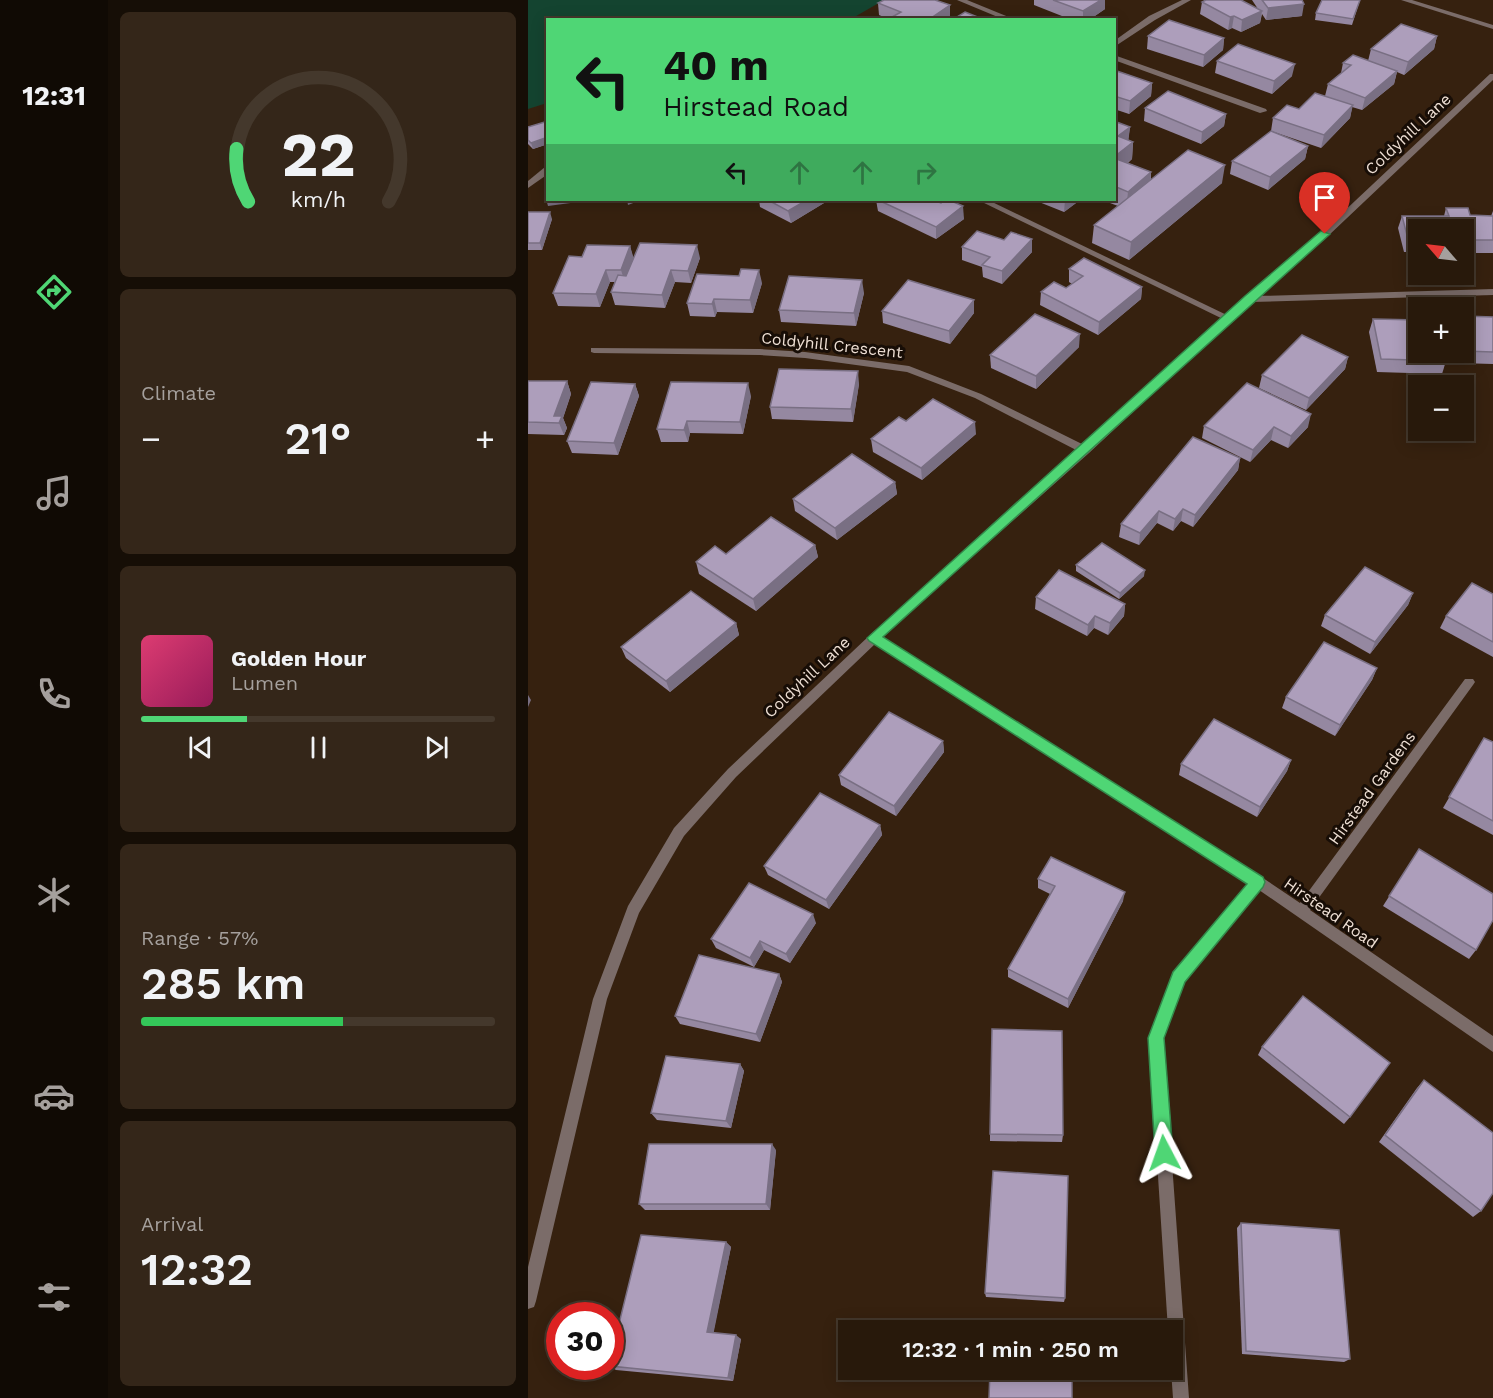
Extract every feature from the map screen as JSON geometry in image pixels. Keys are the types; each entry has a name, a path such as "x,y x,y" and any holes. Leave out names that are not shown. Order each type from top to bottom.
{"street":[{"path":"961,0 1008,18"},
{"path":"1116,44 1152,18 1187,0"},
{"path":"1404,0 1493,27"},
{"path":"1116,58 1263,111"},
{"name":"Coldyhill Lane","path":"528,1301 600,999 633,910 679,832 740,765 874,638 1085,450 1249,299 1325,234 1493,76"},
{"path":"528,185 546,171"},
{"path":"984,201 1228,318"},
{"path":"1249,299 1493,292"},
{"name":"Coldyhill Crescent","path":"594,350 760,352 805,355 909,369 969,392 1085,450"},
{"name":"Hirstead Road","path":"874,638 1258,882 1493,1045"},
{"name":"Hirstead Gardens","path":"1301,912 1469,682"},
{"path":"1180,1398 1156,1038 1179,977 1258,882"}],"green space":[{"path":"528,0 884,0 853,18 546,18 546,103 528,109"}],"building":[{"path":"884,0 935,0 950,5 931,18 894,18 892,17 901,12 878,3"},
{"path":"1053,0 1101,0 1083,11"},
{"path":"1241,0 1262,11 1242,20 1234,16 1230,17 1202,2"},
{"path":"1262,0 1302,0 1304,4 1268,8"},
{"path":"1322,0 1360,0 1353,19 1316,13"},
{"path":"965,12 980,18 955,18"},
{"path":"1169,20 1224,38 1204,55 1148,36"},
{"path":"1401,24 1437,36 1408,62 1371,49"},
{"path":"1238,44 1295,64 1274,81 1217,61"},
{"path":"1353,55 1397,71 1365,98 1328,84 1351,65 1343,63"},
{"path":"1116,71 1152,83 1130,101 1116,97"},
{"path":"1168,91 1226,114 1202,132 1145,108"},
{"path":"1315,93 1353,105 1324,135 1273,118 1287,105 1299,109"},
{"path":"546,122 546,138 531,143 528,140 528,127"},
{"path":"1116,122 1130,127 1118,136 1133,142 1116,155"},
{"path":"1271,131 1308,146 1270,177 1232,161"},
{"path":"1188,150 1225,165 1131,242 1094,225"},
{"path":"1116,159 1151,172 1128,192 1116,187"},
{"path":"770,201 805,201 788,211"},
{"path":"880,201 936,201 941,203 951,201 963,206 936,227"},
{"path":"1446,208 1468,208 1470,215 1493,216 1493,240 1474,240 1474,219 1408,219 1408,239 1402,216 1449,216"},
{"path":"528,212 550,212 540,243 528,243"},
{"path":"977,231 1004,240 1011,232 1032,239 1002,271 982,265 990,257 962,247"},
{"path":"640,243 697,245 688,271 671,270 662,295 611,292 618,275 626,276"},
{"path":"587,245 630,246 621,270 606,270 596,294 553,293 569,256 582,257"},
{"path":"1084,258 1142,287 1099,322 1041,292 1054,282 1066,288 1083,276 1069,269"},
{"path":"741,269 759,270 750,300 714,299 712,304 687,303 697,274 739,276"},
{"path":"789,276 862,280 854,313 779,310"},
{"path":"908,280 974,300 949,331 882,311"},
{"path":"1035,314 1080,334 1036,376 990,355"},
{"path":"1474,316 1493,317 1493,352 1474,351"},
{"path":"1373,319 1408,320 1408,360 1381,359"},
{"path":"1302,335 1348,357 1309,398 1262,375"},
{"path":"779,369 858,371 851,409 770,407"},
{"path":"528,381 567,381 554,416 562,416 559,423 528,422"},
{"path":"591,382 635,384 614,443 567,441"},
{"path":"671,382 748,383 740,422 687,421 684,430 657,429"},
{"path":"1247,383 1311,414 1291,436 1274,427 1253,450 1204,426"},
{"path":"933,399 975,422 921,468 871,439 899,417 906,421"},
{"path":"1193,437 1240,458 1195,515 1183,509 1175,519 1159,511 1140,533 1121,524"},
{"path":"852,454 895,482 835,528 793,499"},
{"path":"771,517 815,545 753,599 696,562 715,546 726,554"},
{"path":"1102,543 1145,570 1120,593 1076,565"},
{"path":"1365,567 1413,593 1375,642 1325,615"},
{"path":"1059,570 1125,604 1110,623 1095,616 1088,625 1036,597"},
{"path":"1472,583 1493,594 1493,642 1446,616"},
{"path":"691,591 736,623 666,681 621,647"},
{"path":"1324,642 1377,668 1340,725 1286,697"},
{"path":"889,712 943,741 894,806 839,775"},
{"path":"1214,719 1291,760 1260,807 1181,764"},
{"path":"1484,738 1493,742 1493,821 1449,797"},
{"path":"820,793 880,825 826,900 764,866"},
{"path":"1419,849 1493,894 1493,920 1476,950 1389,896"},
{"path":"1051,857 1125,892 1068,999 1008,969 1055,886 1038,879"},
{"path":"749,883 813,914 786,954 760,941 750,958 711,939"},
{"path":"699,955 779,974 756,1034 675,1016"},
{"path":"1303,996 1390,1063 1350,1117 1262,1047"},
{"path":"992,1029 1062,1031 1063,1135 990,1134"},
{"path":"666,1056 740,1064 726,1121 651,1113"},
{"path":"1424,1080 1493,1133 1493,1193 1481,1211 1385,1135"},
{"path":"649,1144 772,1144 766,1204 639,1204"},
{"path":"993,1171 1068,1176 1065,1298 985,1293"},
{"path":"1241,1223 1339,1230 1350,1359 1246,1351"},
{"path":"641,1235 726,1242 707,1332 736,1335 728,1378 624,1367 624,1304"},
{"path":"990,1380 1072,1380 1072,1398 989,1398"}],"route":[{"path":"1164,1153 1156,1038 1179,977 1258,882 874,638 1085,450 1249,299 1325,234"}]}
